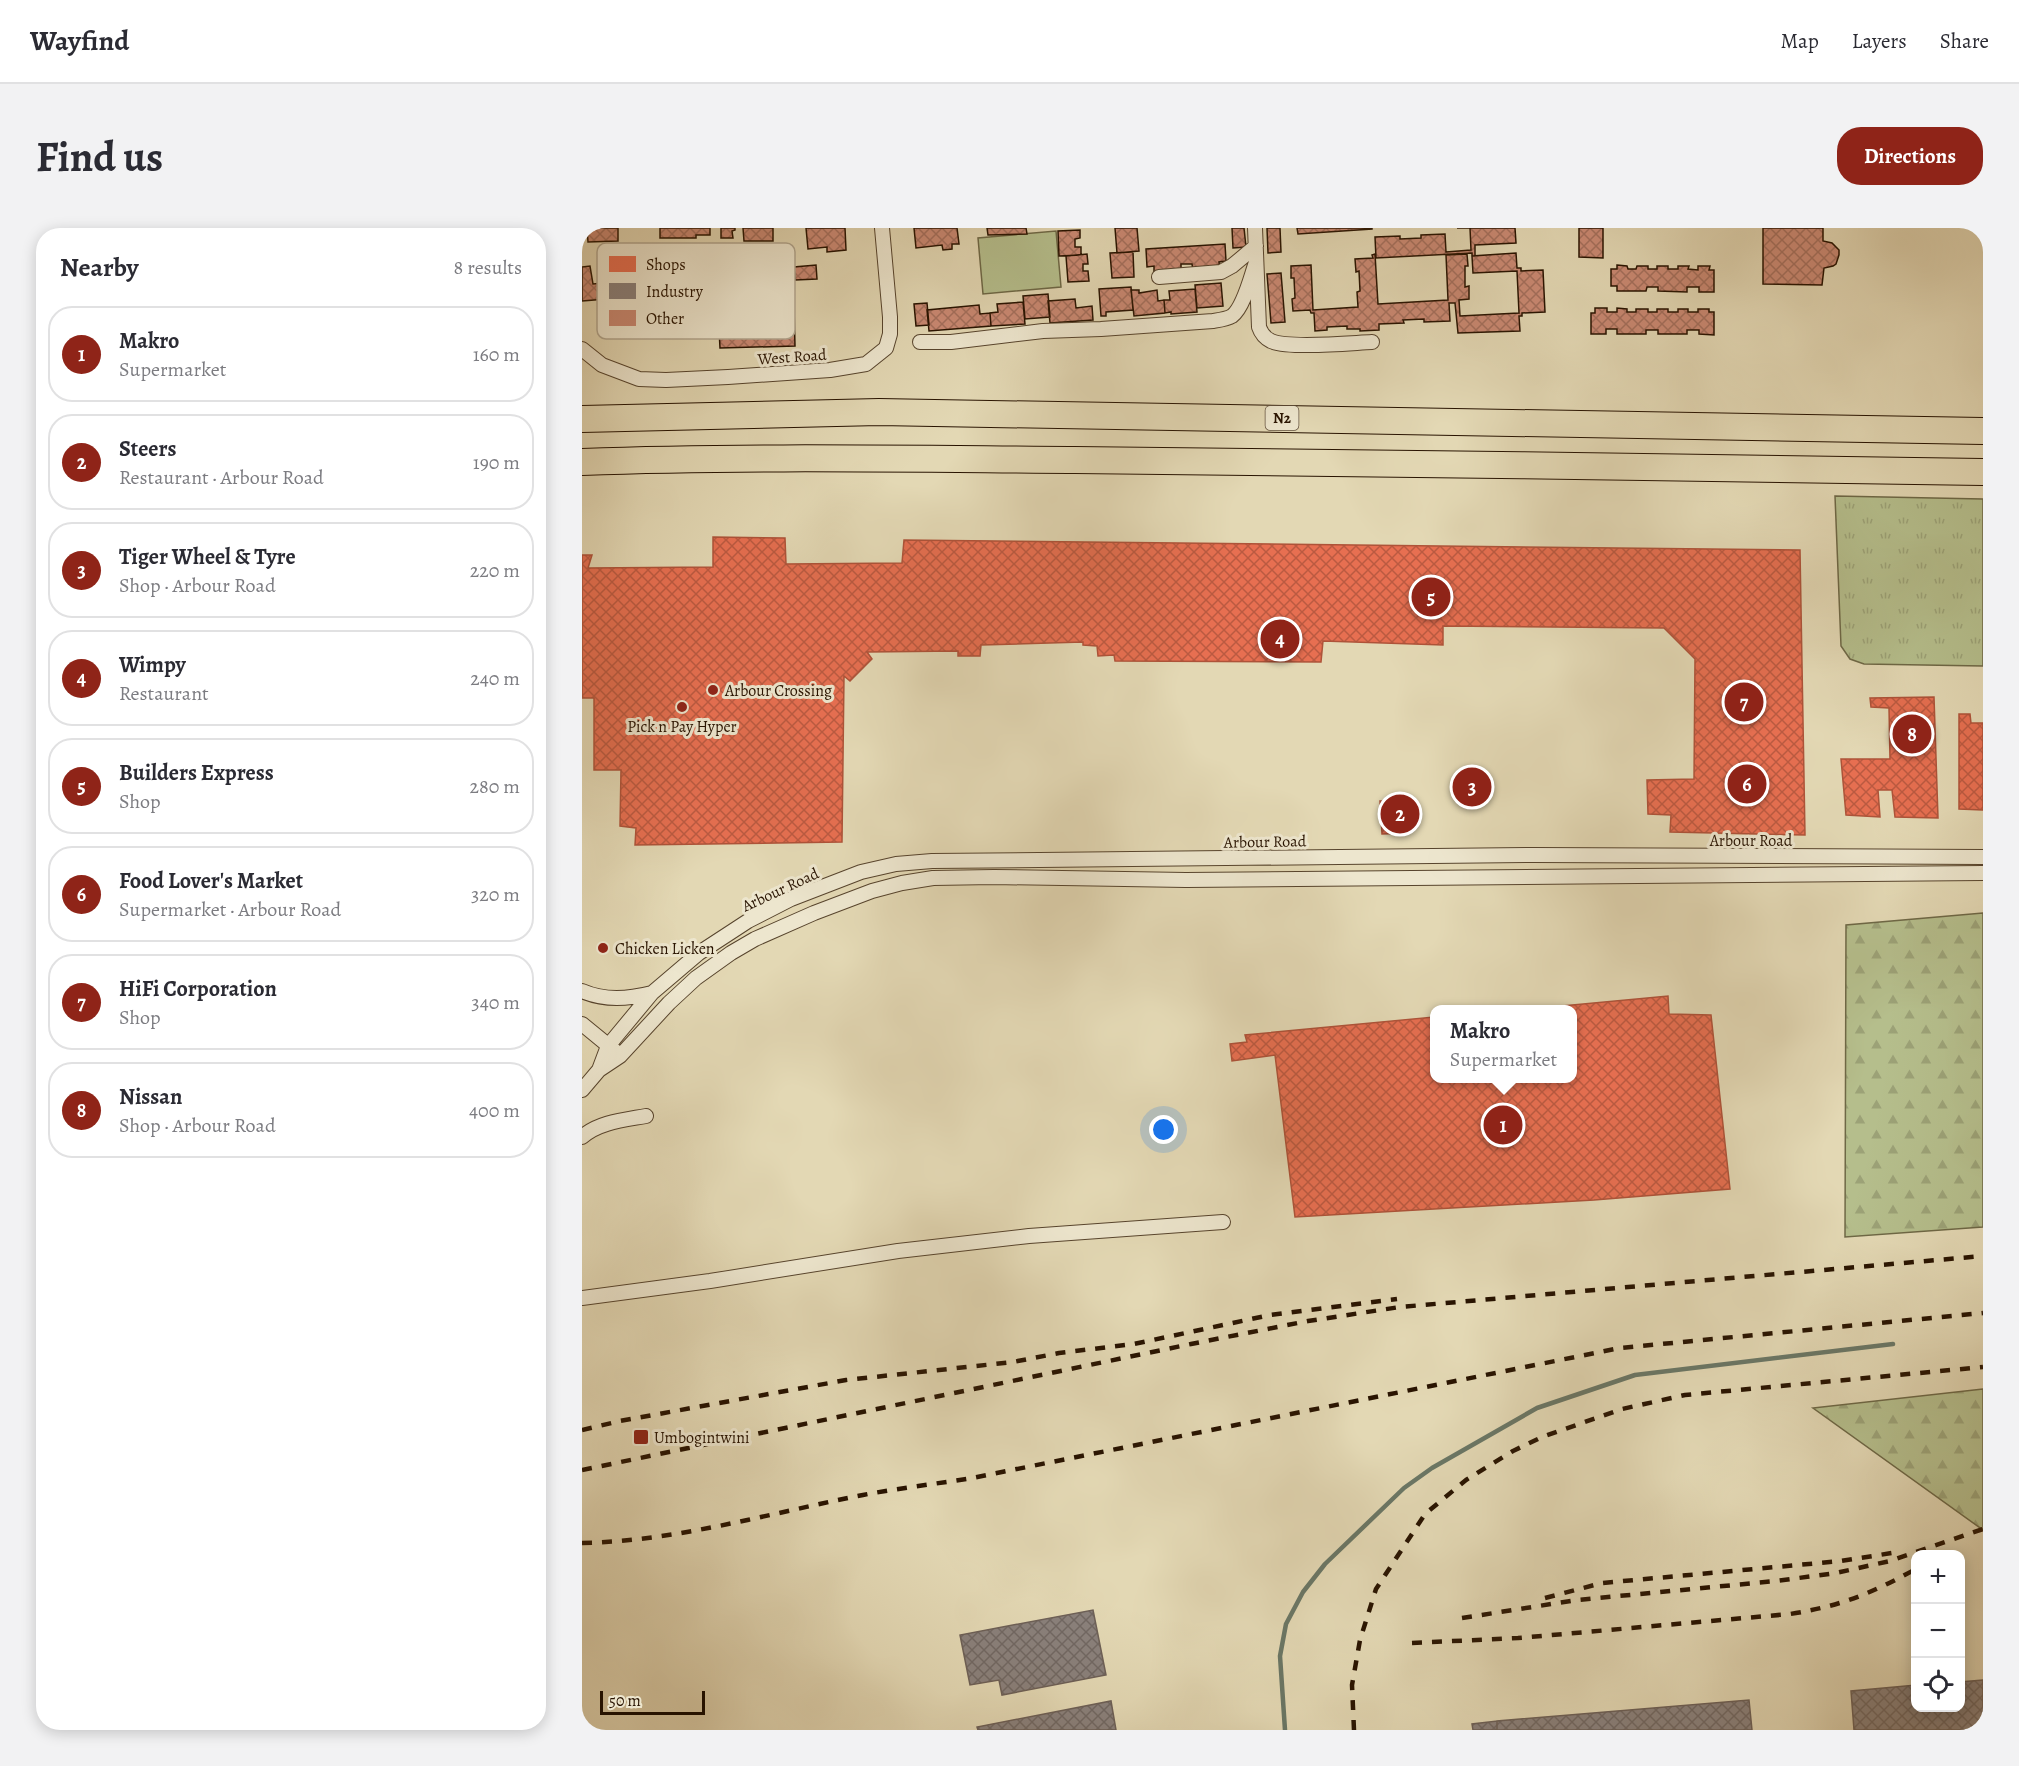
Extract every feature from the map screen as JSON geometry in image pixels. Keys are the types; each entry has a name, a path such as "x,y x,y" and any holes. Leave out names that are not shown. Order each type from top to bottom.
{"highway":[{"name":"N2","path":"582,419 879,412 1983,431"},
{"path":"582,462 663,459 1242,461 1983,472"}],"street":[{"name":"West Road","path":"582,349 602,365 639,379 728,377 830,370 866,364 886,348 890,334 882,228"},
{"path":"1255,228 1259,327 1266,338 1287,345 1372,342"},
{"path":"1159,277 1221,272 1256,246"},
{"path":"920,342 951,342 1043,331 1189,323 1229,317 1234,314 1241,302 1256,262"},
{"name":"Arbour Road","path":"599,1070 608,1046 652,993 699,953 748,921 791,899 861,872 896,864 932,861 1535,855 1983,857"},
{"name":"Arbour Road","path":"599,1070 620,1056 669,1002 696,978 739,948 814,913 872,891 933,878 1186,880 1983,873"},
{"path":"582,991 596,997 621,999 652,993"},
{"path":"582,1024 620,1056"},
{"path":"582,1090 599,1070"},
{"path":"582,1137 604,1124 646,1116"},
{"path":"582,1298 710,1281 898,1251 1029,1236 1223,1222"}],"green space":[{"path":"1056,231 1061,287 983,294 978,238"},
{"path":"1835,496 1983,499 1983,666 1864,664 1850,659 1841,646"},
{"path":"1983,913 1983,1227 1845,1237 1846,925"},
{"path":"1983,1389 1983,1530 1813,1408"}],"building: Shops":[{"name":"Arbour Crossing","path":"713,537 785,538 786,564 902,563 904,540 1800,550 1805,835 1670,832 1671,815 1648,814 1647,780 1694,779 1695,659 1664,628 1443,626 1443,645 1323,641 1321,662 1115,661 1114,655 1098,656 1097,646 1083,645 1083,642 981,645 980,656 958,656 958,651 867,652 872,659 850,681 844,676 842,842 635,845 636,828 620,826 621,770 594,770 594,698 582,698 582,555 592,555 588,568 713,567"},
{"path":"1934,697 1938,818 1895,817 1892,790 1878,790 1880,817 1846,815 1841,759 1890,759 1889,708 1871,707 1870,698"},
{"path":"1959,714 1970,714 1971,723 1983,723 1983,810 1959,809"},
{"path":"1380,801 1415,801 1417,827 1410,833 1382,834"},
{"path":"1668,996 1669,1014 1711,1015 1730,1189 1594,1200 1295,1217 1275,1055 1232,1061 1230,1044 1247,1042 1245,1035 1430,1017 1430,1083 1577,1083 1577,1005 1572,1005"}],"building: Industry":[{"path":"1093,1610 1106,1675 1002,1695 999,1680 970,1685 960,1635"},
{"path":"1983,1680 1983,1730 1854,1730 1851,1691 1911,1685 1911,1712 1965,1712 1965,1682"},
{"path":"1749,1700 1752,1730 1497,1730 1497,1721"},
{"path":"1111,1701 1116,1730 978,1730 977,1727"},
{"path":"1497,1721 1497,1730 1473,1730 1472,1724"}],"building: Other":[{"path":"587,228 618,228 618,241 588,242"},
{"path":"660,228 710,228 710,235 696,235 696,238 660,238"},
{"path":"721,228 735,228 732,231 733,238 721,238"},
{"path":"743,228 773,228 773,241 744,241"},
{"path":"806,228 845,228 846,250 827,252 827,247 808,249"},
{"path":"914,228 957,228 959,244 952,244 952,249 943,250 942,245 916,248"},
{"path":"987,228 1026,228 1027,234 988,235"},
{"path":"1115,228 1137,228 1139,251 1117,253"},
{"path":"1232,228 1244,228 1246,247 1233,248"},
{"path":"1267,228 1280,228 1281,252 1268,253"},
{"path":"1297,228 1372,228 1372,229 1298,234"},
{"path":"1470,228 1515,228 1516,243 1475,245 1475,256 1472,256 1472,253 1376,258 1375,237 1400,236 1400,239 1445,234 1446,252 1471,250"},
{"path":"1579,228 1603,228 1603,258 1579,257"},
{"path":"1763,228 1823,228 1823,241 1832,243 1839,250 1839,255 1836,264 1824,268 1822,285 1763,284"},
{"path":"1080,230 1080,238 1075,239 1075,247 1081,247 1081,255 1059,256 1058,231"},
{"path":"1225,244 1226,261 1219,262 1220,269 1193,271 1192,264 1181,264 1181,271 1154,273 1154,266 1147,267 1146,249"},
{"path":"1133,252 1134,277 1112,278 1110,253"},
{"path":"1516,253 1517,268 1521,268 1521,271 1543,270 1545,312 1522,313 1522,316 1519,316 1520,331 1458,333 1455,303 1449,303 1450,321 1403,320 1404,323 1379,324 1379,330 1360,331 1360,329 1347,329 1347,326 1327,327 1327,330 1315,331 1314,313 1310,310 1293,311 1292,299 1295,298 1291,266 1311,265 1313,310 1358,307 1359,271 1356,272 1355,259 1373,258 1372,255 1375,254 1378,304 1448,300 1446,255 1467,254 1465,287 1469,286 1469,299 1459,300 1460,316 1519,313 1517,271 1473,273 1472,256"},
{"path":"1087,254 1088,264 1083,264 1083,271 1088,271 1089,281 1068,282 1066,256"},
{"path":"816,265 817,279 795,280 795,267"},
{"path":"1617,265 1627,266 1628,269 1636,269 1637,266 1657,269 1657,266 1668,266 1668,269 1678,269 1678,266 1689,266 1688,269 1698,270 1698,266 1710,266 1709,270 1714,270 1714,292 1699,292 1699,287 1687,287 1687,292 1658,291 1658,287 1647,287 1646,291 1617,291 1617,286 1611,286 1611,269 1617,269"},
{"path":"590,266 593,284 597,284 597,300 582,301 582,267"},
{"path":"1281,273 1285,322 1271,323 1267,274"},
{"path":"1221,283 1223,306 1197,308 1195,285"},
{"path":"1131,287 1133,310 1106,312 1106,316 1101,316 1099,289"},
{"path":"1195,289 1197,312 1165,313 1164,300 1170,300 1169,291"},
{"path":"1131,290 1139,290 1139,293 1157,290 1158,301 1164,300 1165,313 1134,316"},
{"path":"1048,294 1050,317 1025,319 1023,296"},
{"path":"1075,299 1076,308 1092,306 1093,320 1050,323 1048,301"},
{"path":"1023,302 1025,324 991,326 990,313 998,312 997,304"},
{"path":"927,303 929,325 916,326 914,304"},
{"path":"979,305 980,314 990,313 991,326 929,331 927,310"},
{"path":"1595,308 1607,308 1607,312 1617,312 1617,308 1627,309 1627,312 1636,312 1636,309 1657,312 1657,309 1668,309 1668,312 1678,312 1678,309 1688,309 1688,312 1698,312 1698,309 1709,309 1709,312 1714,312 1714,335 1699,334 1699,330 1687,330 1687,334 1658,334 1658,330 1646,330 1646,334 1617,334 1617,329 1606,329 1606,334 1591,334 1591,313 1595,313"},
{"path":"720,339 795,339 795,346 720,348"}],"waterway":[{"path":"1285,1730 1280,1656 1286,1624 1303,1592 1325,1564 1404,1488 1432,1468 1537,1408 1635,1375 1893,1344"}],"railway":[{"path":"582,1470 1308,1321 1400,1307 1983,1256"},
{"path":"582,1430 846,1380 1013,1362 1059,1353 1134,1344 1270,1315 1397,1299"},
{"path":"582,1543 689,1532 863,1495 972,1478 1620,1348 1983,1313"},
{"path":"1354,1730 1352,1685 1360,1640 1376,1589 1425,1514 1466,1480 1513,1451 1542,1437 1622,1409 1685,1395 1983,1367"},
{"path":"1462,1618 1577,1600 1836,1573 1890,1561 1983,1529"},
{"path":"1545,1598 1602,1583 1841,1561 1892,1553"},
{"path":"1412,1643 1518,1638 1790,1614 1855,1598 1911,1572"}],"place":[{"name":"Builders Express","path":"1431,597"},
{"name":"Wimpy","path":"1280,639"},
{"name":"Arbour Crossing","path":"713,690"},
{"name":"HiFi Corporation","path":"1744,702"},
{"name":"Pick n Pay Hyper","path":"682,707"},
{"name":"Nissan","path":"1912,734"},
{"name":"Food Lover's Market","path":"1747,784"},
{"name":"Tiger Wheel & Tyre","path":"1472,787"},
{"name":"Steers","path":"1400,814"},
{"name":"Chicken Licken","path":"603,948"},
{"name":"Makro","path":"1503,1125"},
{"name":"Umbogintwini","path":"641,1437"}]}
